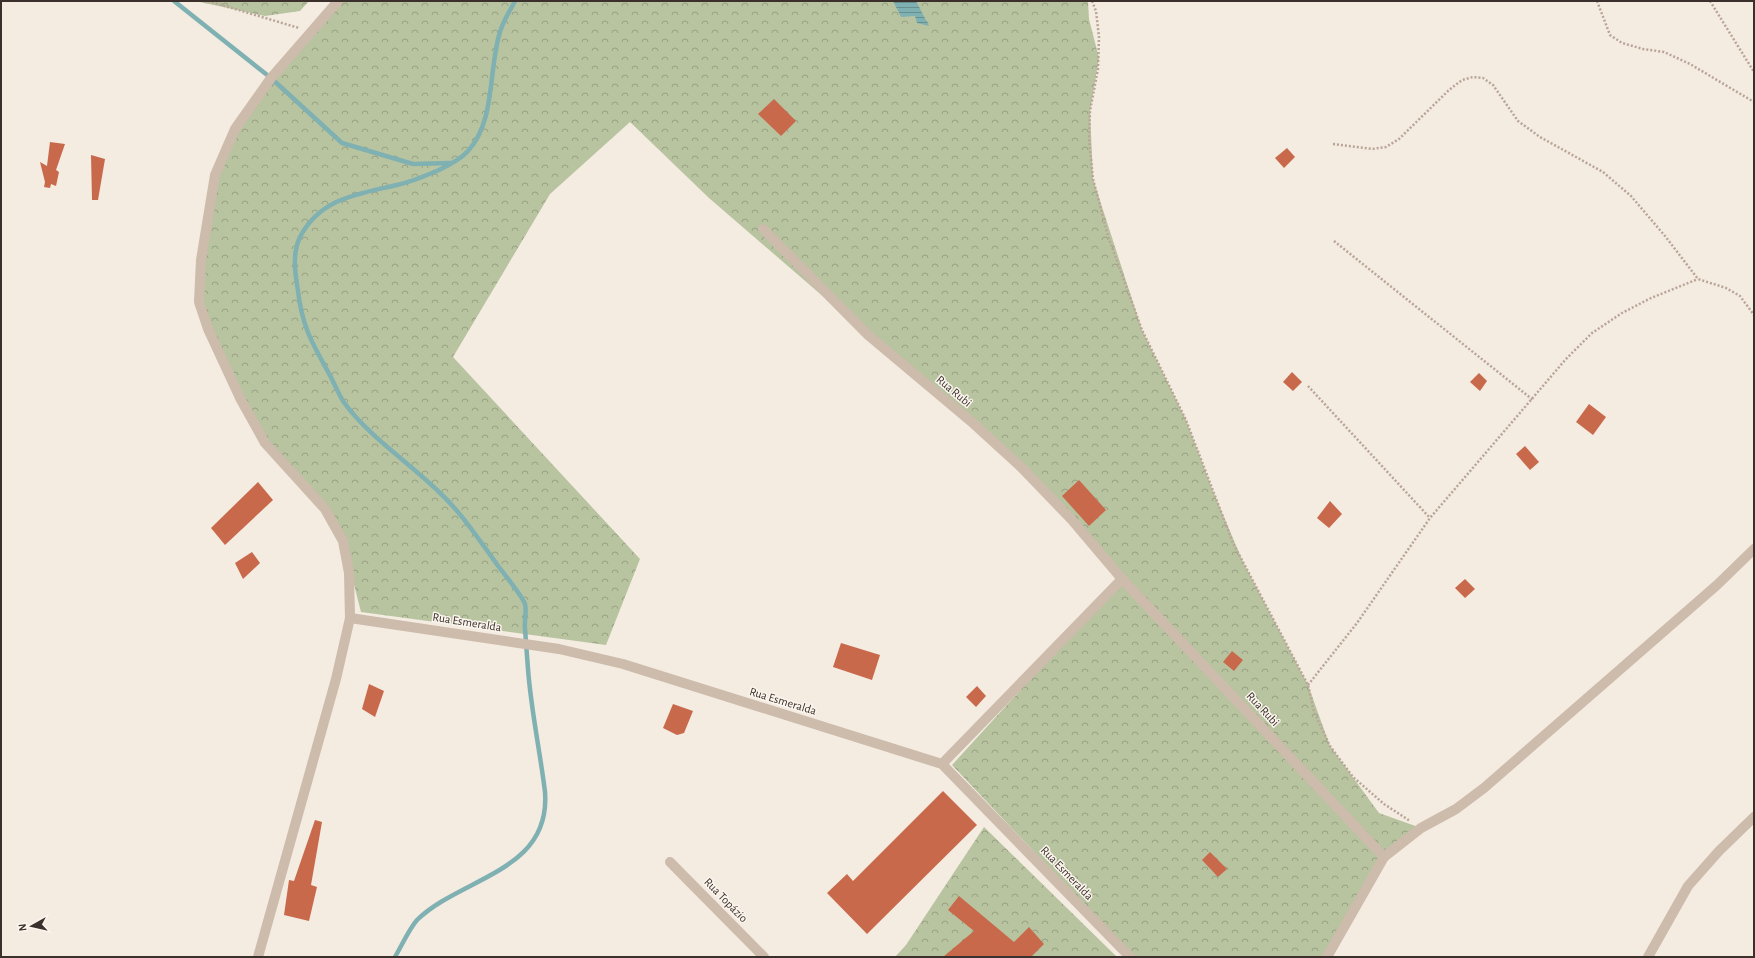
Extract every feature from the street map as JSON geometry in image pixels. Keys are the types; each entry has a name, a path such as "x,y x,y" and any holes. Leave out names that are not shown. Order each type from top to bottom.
{"street":[{"path":"258,957 336,679 350,618 349,573 343,541 325,509 265,443 240,398 208,329 199,302 201,260 215,175 235,129 272,78 338,1"},
{"name":"Rua Rubi","path":"763,229 868,335 974,424 1022,468 1072,520 1122,579 1384,856"},
{"path":"1326,957 1384,856 1421,828 1456,809 1484,788 1717,585 1754,549"},
{"path":"942,764 1122,579"},
{"name":"Rua Esmeralda","path":"350,618 559,649 623,664 942,764 1130,957"},
{"path":"1648,957 1688,886 1719,851 1754,817"},
{"name":"Rua Topázio","path":"670,862 764,957"}],"path":[{"path":"208,1 311,32"},
{"path":"1092,1 1096,11 1099,37 1098,69 1090,111 1089,139 1093,179 1108,236 1142,330 1186,420 1233,543 1308,685 1314,712 1330,746 1353,777 1384,804 1421,828"},
{"path":"1597,1 1610,35 1622,43 1643,49 1664,52 1690,64 1754,102"},
{"path":"1710,1 1754,72"},
{"path":"1333,144 1372,149 1386,147 1399,139 1449,90 1462,80 1473,77 1483,78 1493,85 1518,120 1540,137 1603,172 1631,196 1665,236 1698,279 1726,288 1740,296 1754,315"},
{"path":"1334,241 1532,400"},
{"path":"1308,685 1356,623 1430,518 1566,359 1592,333 1622,313 1652,298 1698,279"},
{"path":"1308,386 1430,518"}],"green space":[{"path":"195,1 309,1 300,11 265,16"},
{"path":"339,1 1088,1 1089,19 1099,58 1090,111 1093,179 1142,330 1186,420 1213,491 1243,562 1308,685 1330,746 1379,813 1421,828 1384,857 1326,957 1134,957 952,765 1122,579 1022,468 709,198 630,122 550,194 453,357 640,559 606,645 361,612 343,541 325,509 265,443 199,302 215,175 235,129"},
{"path":"984,827 1117,957 895,957 906,945"}],"water":[{"path":"893,1 916,1 929,26 917,23 915,16 901,17"}],"building":[{"path":"774,99 796,121 781,136 758,114"},
{"path":"50,142 65,144 56,170 59,172 56,186 51,184 50,188 44,187 45,182 40,162 47,166"},
{"path":"1287,148 1295,157 1284,168 1275,158"},
{"path":"91,155 105,159 98,200 92,200"},
{"path":"1292,372 1302,382 1293,391 1283,382"},
{"path":"1479,373 1487,381 1480,391 1470,382"},
{"path":"1589,404 1606,417 1593,435 1576,422"},
{"path":"1525,446 1539,462 1530,470 1516,454"},
{"path":"1079,480 1106,510 1089,526 1062,496"},
{"path":"258,482 273,500 225,545 211,528"},
{"path":"1330,501 1342,514 1329,528 1317,518"},
{"path":"252,552 260,563 243,579 235,563"},
{"path":"1465,579 1475,589 1465,598 1455,588"},
{"path":"841,643 880,655 872,680 833,667"},
{"path":"1232,651 1243,660 1234,671 1223,662"},
{"path":"369,684 384,691 375,717 362,709"},
{"path":"977,686 986,696 976,707 966,697"},
{"path":"673,704 693,711 684,733 677,735 663,728"},
{"path":"943,791 977,825 867,934 827,893 847,874 853,881"},
{"path":"315,820 322,822 311,885 317,887 309,921 284,915 289,880 294,881"},
{"path":"1210,852 1227,869 1218,877 1202,860"},
{"path":"959,896 1014,942 1029,927 1044,944 1031,957 943,957 974,931 948,910"}],"waterway":[{"path":"174,1 271,78 342,143 413,164 451,163"},
{"path":"395,957 417,920 435,905 500,870 519,856 534,840 543,819 545,792 529,684 525,626 526,607 516,589 453,507 425,479 375,436 343,401 308,332 300,303 295,257 297,243 308,224 329,206 354,195 403,184 418,179 450,164 462,157 468,151 477,139 483,125 490,94 496,47 500,32 515,1"}]}
